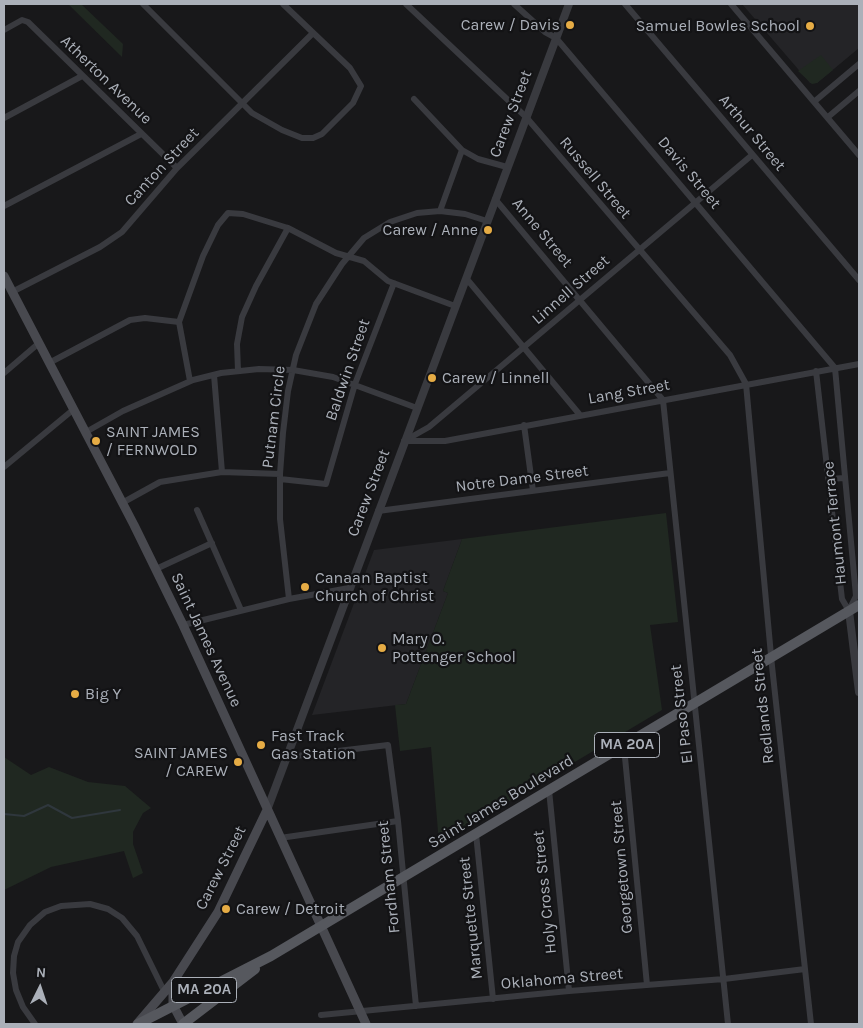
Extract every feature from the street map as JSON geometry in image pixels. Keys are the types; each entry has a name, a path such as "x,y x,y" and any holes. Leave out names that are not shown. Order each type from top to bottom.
{"main road":[{"name":"Saint James Avenue","path":"4,276 86,432 183,624 366,1024"},
{"name":"MA 20A","path":"849,611 859,605"},
{"name":"Saint James Boulevard","path":"137,1024 271,956 849,611"},
{"name":"Carew Street","path":"137,1024 172,982 218,912 267,810"},
{"name":"Saint James Boulevard","path":"183,1024 271,956"},
{"path":"172,982 173,1005 183,1024"}],"street":[{"path":"143,4 252,113 271,125 307,139 322,134 354,103 361,86 350,68 283,4"},
{"name":"Russell Street","path":"406,4 526,117 638,250 730,355 746,384"},
{"name":"Davis Street","path":"514,4 545,32 556,38 835,368"},
{"name":"Carew Street","path":"267,810 569,4"},
{"name":"Arthur Street","path":"625,4 859,280"},
{"path":"731,4 859,155"},
{"name":"Atherton Avenue","path":"4,30 22,20 28,22 177,168"},
{"name":"Canton Street","path":"12,292 100,246 122,232 177,168 312,33"},
{"path":"815,101 859,64"},
{"path":"4,118 82,76"},
{"path":"828,117 859,92"},
{"path":"414,98 462,150 478,159 507,167"},
{"path":"4,206 141,134"},
{"path":"440,211 462,150"},
{"name":"Linnell Street","path":"404,441 429,427 581,301 638,250 752,155"},
{"name":"Anne Street","path":"495,199 663,400"},
{"name":"Putnam Circle","path":"288,599 280,519 280,477 286,412 292,370 301,340 316,304 348,256 364,238 390,222 416,213 440,211 459,213 487,221"},
{"path":"190,381 180,322 208,244 228,214 242,214 288,228 336,253 364,261 382,278 455,306"},
{"path":"238,371 237,344 242,317 256,286 288,228"},
{"path":"466,278 580,415"},
{"name":"Baldwin Street","path":"280,477 326,484 354,384 394,283"},
{"path":"50,363 130,320 145,318 180,322"},
{"path":"4,373 39,343"},
{"name":"Lang Street","path":"404,441 445,441 859,364"},
{"name":"Haumont Terrace","path":"835,368 856,596 849,611"},
{"path":"86,432 123,411 190,381 214,375 259,369 292,370 333,377 417,408"},
{"name":"Haumont Terrace","path":"816,372 842,599 849,611"},
{"path":"214,375 222,472"},
{"name":"Redlands Street","path":"746,384 771,656 811,1024"},
{"name":"El Paso Street","path":"663,400 728,1024"},
{"path":"4,466 74,409"},
{"path":"524,425 533,491"},
{"path":"122,502 158,482 222,472 280,477"},
{"name":"Notre Dame Street","path":"378,511 670,473"},
{"path":"829,480 844,478"},
{"path":"197,510 242,610"},
{"path":"156,569 212,543"},
{"path":"183,624 288,599 349,588"},
{"path":"849,611 859,692"},
{"name":"Fordham Street","path":"288,757 388,745 398,820 402,878 416,1006"},
{"name":"Georgetown Street","path":"624,747 647,985"},
{"name":"Holy Cross Street","path":"549,790 569,991"},
{"path":"280,838 398,820"},
{"name":"Marquette Street","path":"476,834 493,999"},
{"path":"35,1024 23,1007 16,990 13,973 14,956 18,942 30,925 45,912 61,906 90,904 108,909 122,918 138,936 164,991"},
{"name":"Oklahoma Street","path":"320,1016 569,991 724,980 805,969"}],"shaded area":[{"path":"68,4 81,4 123,44 122,57"},
{"name":"Samuel Bowles School","path":"742,4 859,4 859,48 817,83 810,83"},
{"path":"821,55 833,70 817,83 812,84 798,71"},
{"path":"666,513 678,622 650,625 662,710 439,843 431,747 400,751 395,705 406,704 448,593 443,591 462,539"},
{"name":"Mary O. Pottenger School","path":"462,539 443,591 448,593 406,704 312,715 374,550"},
{"path":"4,757 31,775 49,767 88,782 125,786 151,808 143,813 133,832 133,844 143,873 133,878 124,851 51,867 4,890"}],"waterway":[{"path":"4,814 24,816 48,805 72,818 120,810"}],"place":[{"name":"Carew / Davis","path":"570,25"},
{"name":"Samuel Bowles School","path":"810,26"},
{"name":"Carew / Anne","path":"488,230"},
{"name":"Carew / Linnell","path":"432,378"},
{"name":"SAINT JAMES / FERNWOLD","path":"96,441"},
{"name":"Canaan Baptist Church of Christ","path":"305,587"},
{"name":"Mary O. Pottenger School","path":"382,648"},
{"name":"Big Y","path":"75,694"},
{"name":"Fast Track Gas Station","path":"261,745"},
{"name":"SAINT JAMES / CAREW","path":"238,762"},
{"name":"Carew / Detroit","path":"226,909"}]}
